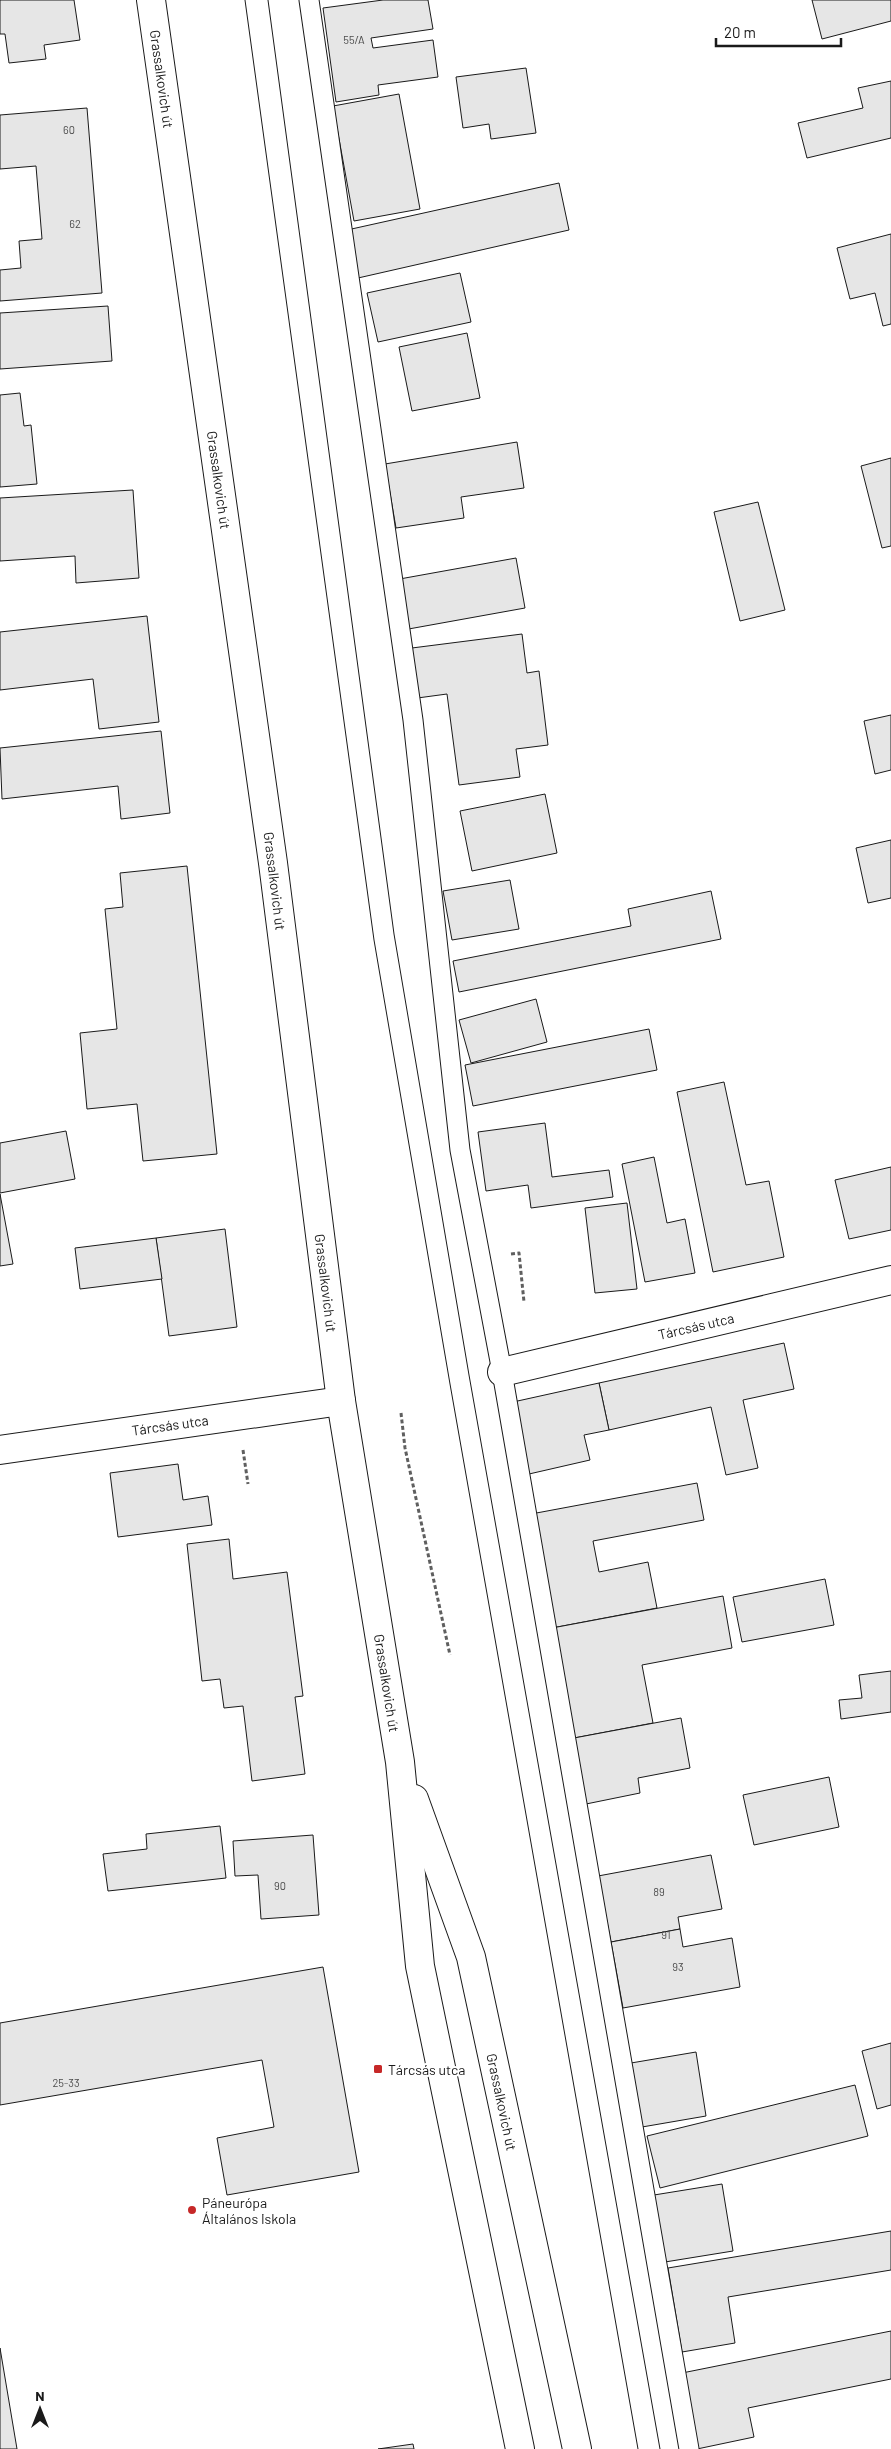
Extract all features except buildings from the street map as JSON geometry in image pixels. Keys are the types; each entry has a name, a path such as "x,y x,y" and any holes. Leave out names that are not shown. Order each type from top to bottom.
{"main road":[{"name":"Grassalkovich út","path":"151,0 273,863 341,1401 400,1762 420,1966 520,2449"},
{"name":"Tárcsás utca","path":"502,1372 891,1280"},
{"name":"Tárcsás utca","path":"0,1450 341,1401"},
{"name":"Grassalkovich út","path":"400,1762 471,1956 577,2449"}],"lane":[{"path":"309,0 351,306 413,720 460,1150 502,1372 690,2449"}],"path":[{"path":"519,1253 524,1302"},
{"path":"401,1413 405,1448 450,1655"},
{"path":"243,1450 248,1484"}],"tram line":[{"path":"245,0 374,940 450,1384 638,2449"},
{"path":"268,0 394,934 469,1375 660,2449"}],"place":[{"name":"Tárcsás utca","path":"378,2069"},
{"name":"Páneurópa Általános Iskola","path":"192,2210"}]}
